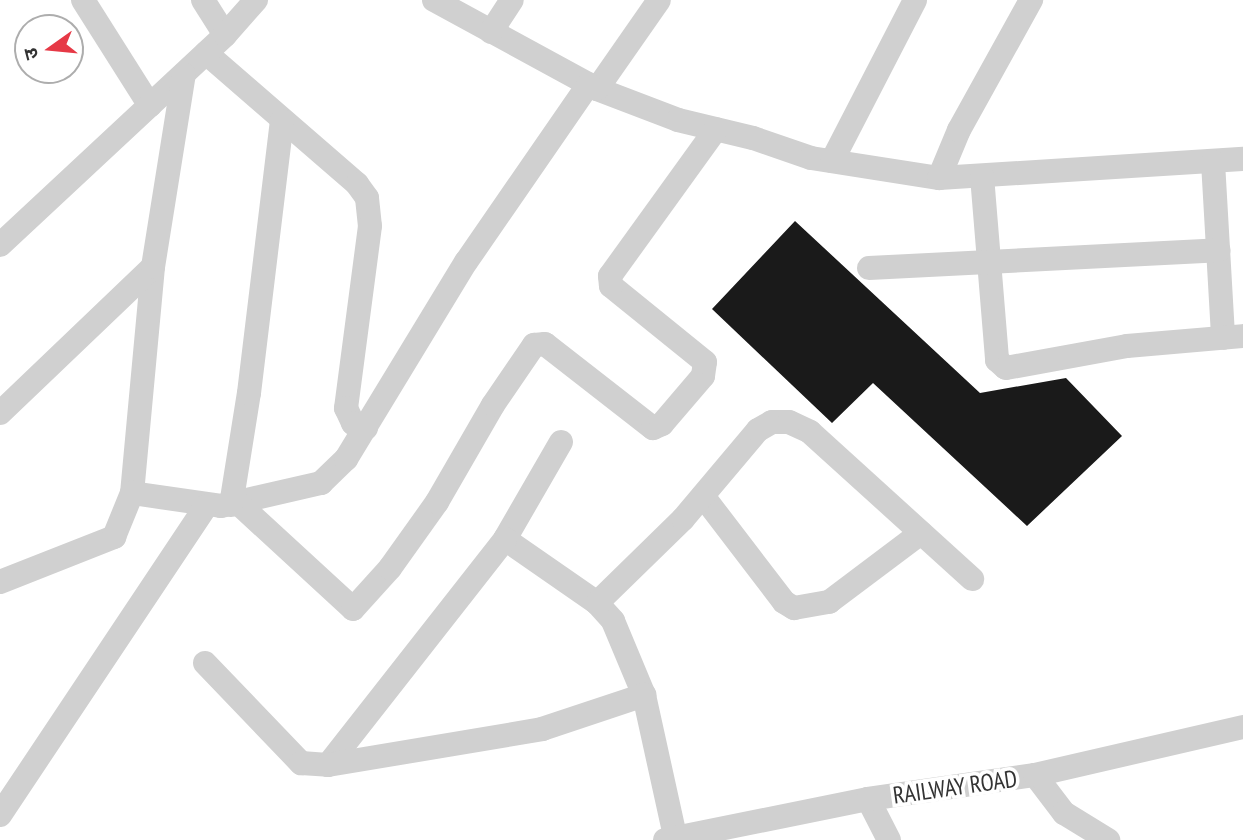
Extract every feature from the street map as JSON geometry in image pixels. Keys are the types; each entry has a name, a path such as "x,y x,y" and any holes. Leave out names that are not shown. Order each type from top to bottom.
{"street":[{"path":"83,0 150,106"},
{"path":"203,0 225,35"},
{"path":"0,245 225,35 256,0"},
{"path":"434,0 593,86 678,120 831,161 939,178 1243,159"},
{"path":"491,32 512,0"},
{"path":"132,494 206,506 235,504 321,483 345,459 366,428 466,262 593,86 659,0"},
{"path":"831,161 915,0"},
{"path":"939,178 959,130 1031,0"},
{"path":"206,53 357,184 372,210 346,408 353,423 366,428"},
{"path":"0,582 114,537 132,494 153,267 184,74"},
{"path":"235,504 282,121"},
{"path":"235,504 353,609 390,568 437,502 534,345 545,344 653,428 662,424 704,376 705,362 611,286 610,276 716,129"},
{"path":"982,176 998,360 1006,368 1126,346 1233,337 1219,250 1213,162"},
{"path":"869,268 1219,250"},
{"path":"0,413 153,267"},
{"path":"597,603 703,496 758,430 772,422 789,422 810,432 972,579"},
{"path":"328,765 505,539 561,442"},
{"path":"703,496 784,602 794,608 829,602 921,533"},
{"path":"0,815 206,506"},
{"path":"505,539 597,603 629,651 643,695 672,839"},
{"path":"205,663 301,763 328,765 542,729 643,695"},
{"name":"RAILWAY ROAD","path":"672,839 868,799 1035,775 1243,727"},
{"path":"1035,775 1064,813 1108,840"},
{"path":"868,799 889,840"}],"building":[{"path":"795,221 980,393 1066,378 1122,436 1027,526 873,383 832,423 712,309"}]}
